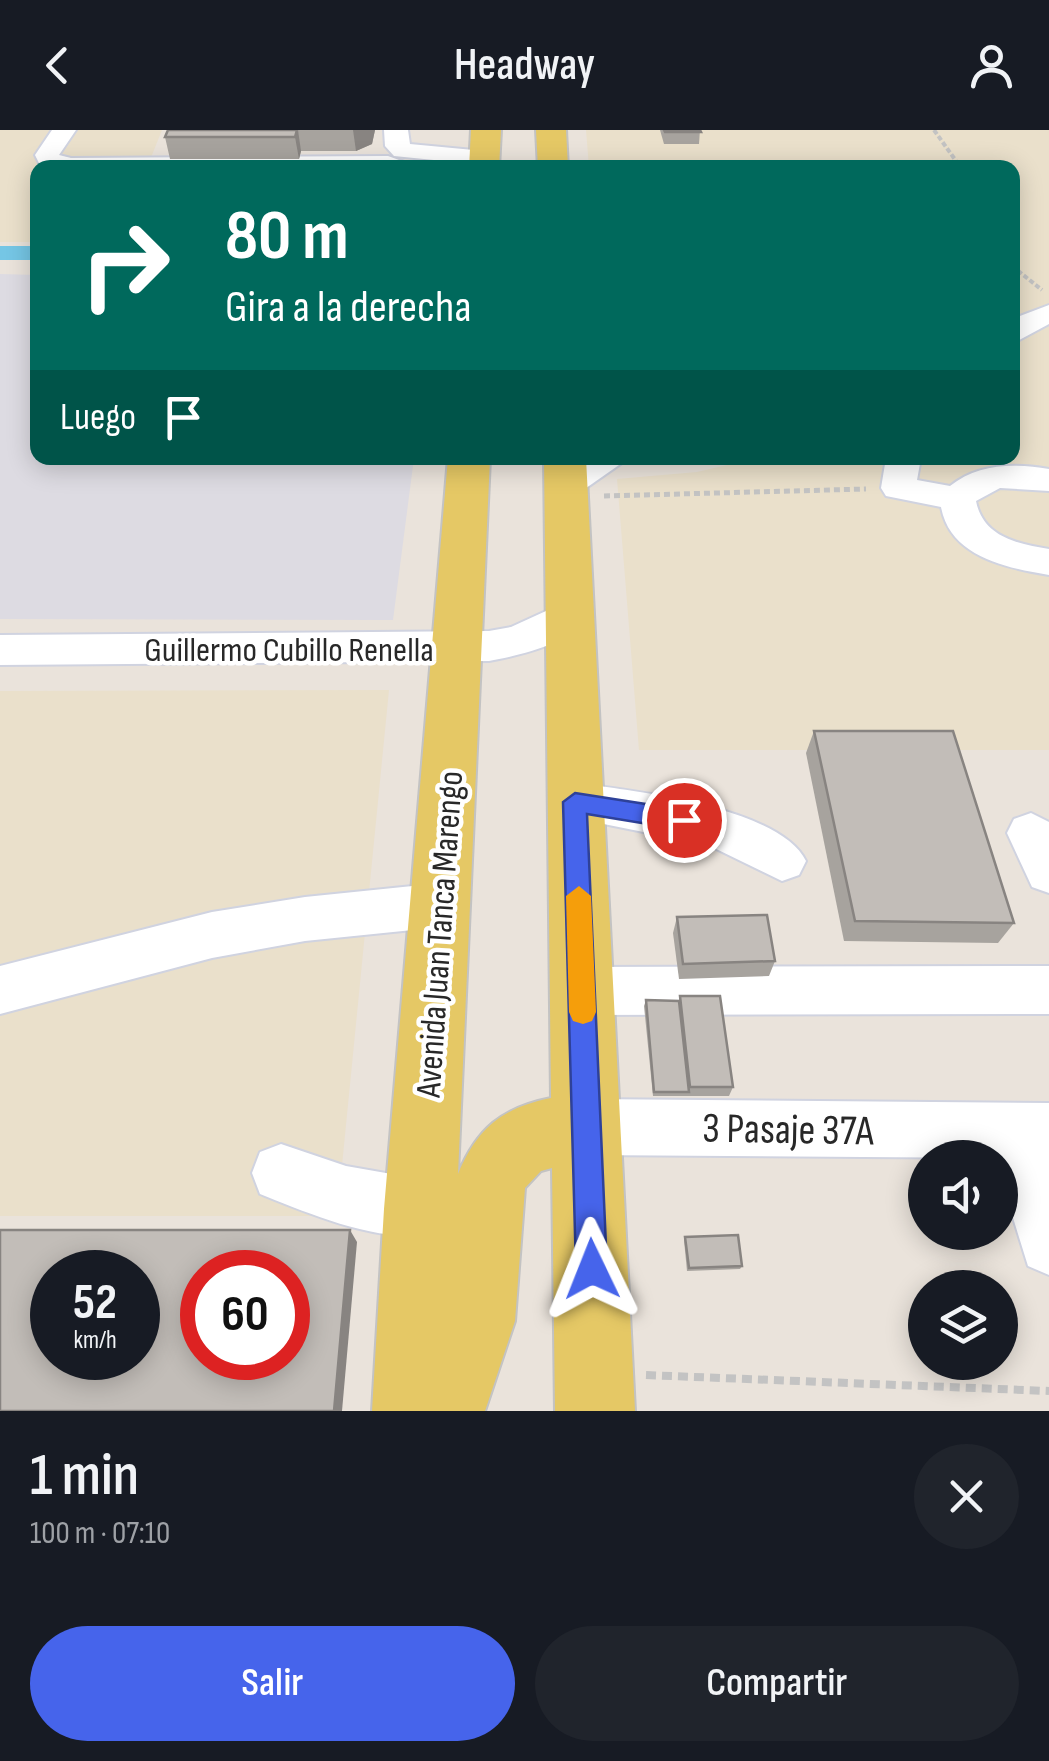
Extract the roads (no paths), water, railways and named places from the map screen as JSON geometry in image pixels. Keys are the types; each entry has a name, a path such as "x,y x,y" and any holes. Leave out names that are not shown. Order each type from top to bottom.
{"main road":[{"path":"551,130 553,160"},
{"name":"Avenida Juan Tanca Marengo","path":"412,1411 420,1209 470,465"},
{"path":"566,480 595,1392"},
{"path":"445,1411 479,1310 485,1203 500,1158 518,1143 545,1130 586,1127"}],"street":[{"path":"49,160 47,155 64,130"},
{"path":"396,130 396,146 403,152 485,152"},
{"path":"95,160 107,142"},
{"path":"1020,328 1030,320 1049,314"},
{"path":"566,480 597,465"},
{"path":"900,465 899,488 958,498"},
{"path":"1049,480 1010,476 984,479 970,485 958,498 959,514 968,530 987,545 1017,557 1049,562"},
{"name":"Guillermo Cubillo Renella","path":"0,650 458,648 520,640 570,614"},
{"path":"575,802 648,811 719,828 782,862"},
{"path":"0,990 212,935 305,919 442,905"},
{"path":"582,991 1049,990"},
{"name":"3 Pasaje 37A","path":"586,1127 1033,1131"},
{"path":"1033,1131 1049,1245"},
{"path":"281,1173 346,1196 420,1209"}],"waterway":[{"path":"0,253 30,253"}]}
